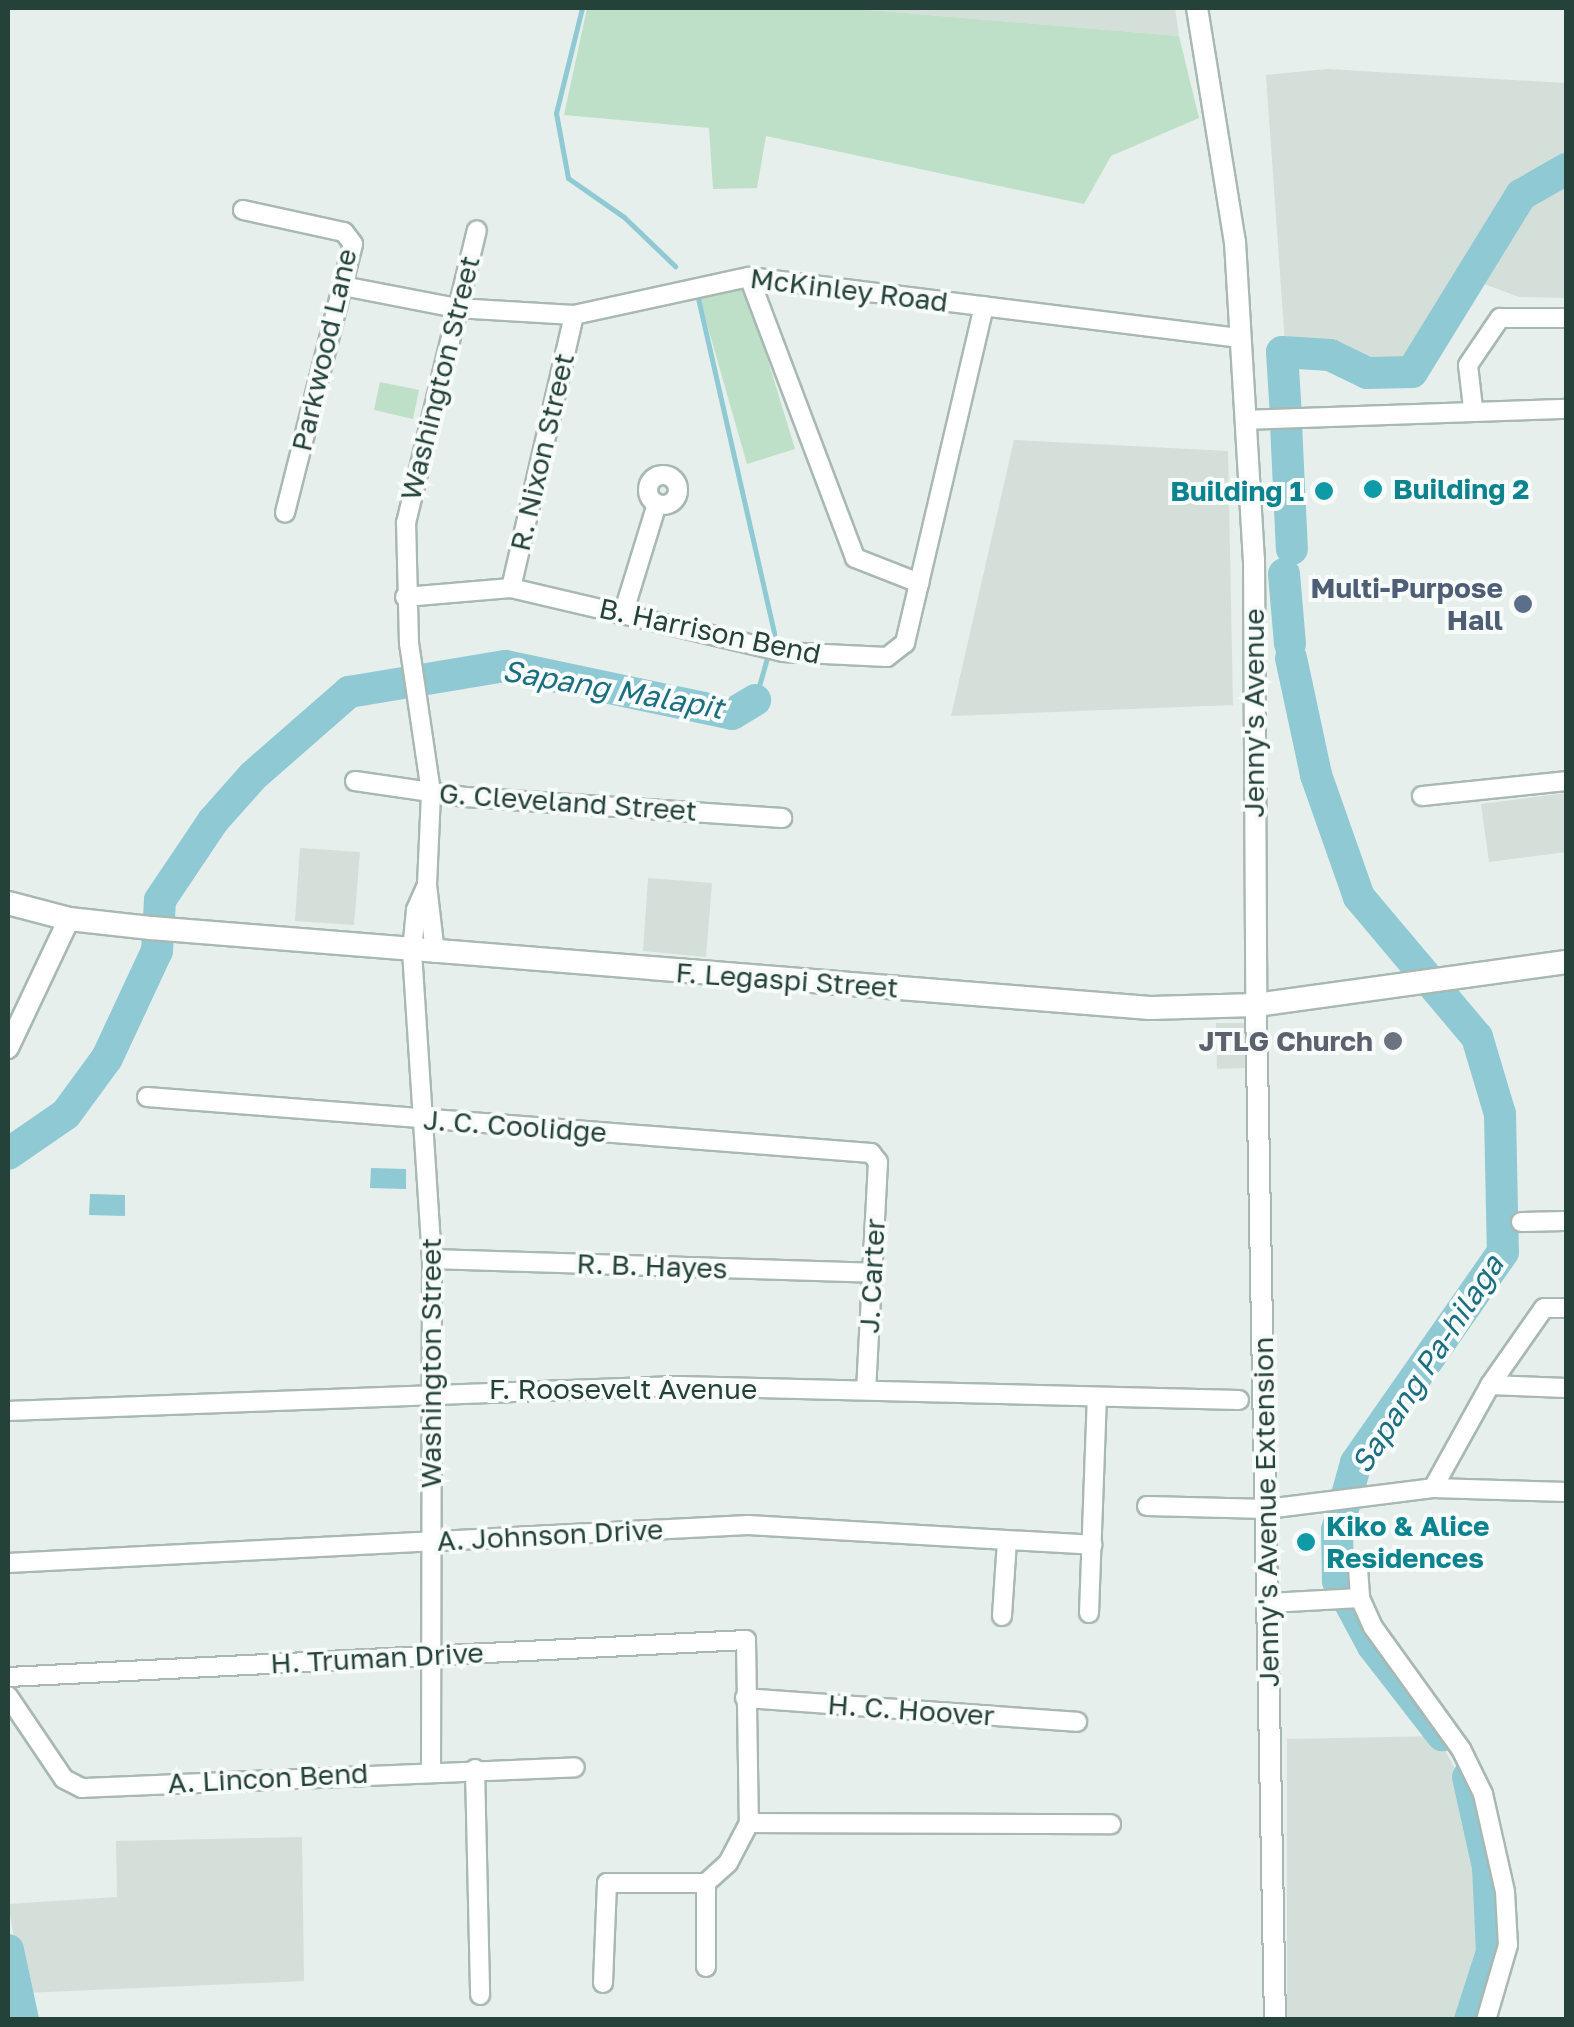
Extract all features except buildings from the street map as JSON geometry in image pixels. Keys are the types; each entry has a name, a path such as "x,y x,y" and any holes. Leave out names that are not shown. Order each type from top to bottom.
{"main road":[{"name":"F. Legaspi Street","path":"8,903 69,919 159,928 1150,1008 1256,1005 1566,962"}],"street":[{"name":"Jenny's Avenue","path":"1197,8 1235,242 1254,559 1256,1005"},
{"name":"Parkwood Lane","path":"243,210 352,236 343,286 285,513"},
{"name":"Washington Street","path":"431,1770 432,1258 422,1076 424,952 416,910 427,885 431,792 405,597 406,523 418,453 476,230"},
{"name":"McKinley Road","path":"343,286 456,308 574,316 750,277 1240,338"},
{"path":"750,277 855,558 920,583"},
{"name":"B. Harrison Bend","path":"405,597 511,588 624,611 783,652 872,659 905,643 984,306"},
{"name":"R. Nixon Street","path":"511,588 574,316"},
{"path":"1473,408 1468,365 1500,318 1566,318"},
{"path":"1245,420 1473,408 1566,409"},
{"path":"624,611 657,504"},
{"name":"G. Cleveland Street","path":"355,781 431,792 782,818"},
{"path":"1422,796 1566,781"},
{"path":"8,1048 69,919"},
{"name":"Jenny's Avenue Extension","path":"1256,1005 1275,2020"},
{"name":"Washington Street","path":"422,1076 433,1049"},
{"name":"J. C. Coolidge","path":"147,1097 859,1149 878,1162"},
{"name":"J. Carter","path":"866,1390 878,1162"},
{"path":"1520,1222 1566,1221"},
{"name":"R. B. Hayes","path":"432,1258 872,1272"},
{"path":"1433,1488 1490,1385 1544,1308 1566,1308"},
{"path":"1490,1385 1566,1388"},
{"name":"F. Roosevelt Avenue","path":"8,1411 430,1392 866,1390 1240,1400"},
{"path":"1088,1613 1096,1397"},
{"path":"1147,1506 1267,1509 1433,1488 1566,1492"},
{"name":"A. Johnson Drive","path":"8,1563 766,1525 1092,1544"},
{"path":"1002,1616 1007,1541"},
{"path":"1358,1568 1351,1600 1461,1749 1482,1794 1505,1892 1508,1944 1486,2020"},
{"path":"1269,1602 1351,1600"},
{"name":"H. Truman Drive","path":"8,1677 746,1640 745,1698"},
{"name":"A. Lincon Bend","path":"8,1696 64,1779 82,1788 431,1770 575,1767"},
{"path":"604,1982 606,1883 706,1883 728,1863 748,1823 745,1698"},
{"name":"H. C. Hoover","path":"745,1698 1076,1722"},
{"path":"474,1769 480,1994"},
{"path":"748,1823 1111,1824"},
{"path":"706,1883 706,1967"}],"shaded area":[{"path":"845,8 1175,8 1179,36"},
{"path":"1327,69 1566,83 1566,298 1519,297 1471,279 1434,361 1418,374 1360,378 1330,358 1286,359 1266,75"},
{"path":"1014,440 1228,451 1233,705 951,716"},
{"path":"1566,793 1566,852 1489,862 1481,804"},
{"path":"300,848 360,852 354,925 295,921"},
{"path":"648,878 712,883 706,957 643,951"},
{"path":"1216,1023 1244,1023 1245,1068 1217,1069"},
{"path":"1437,1736 1474,1803 1483,1950 1462,2019 1287,2019 1287,1739"},
{"path":"302,1837 304,1981 24,1993 8,1904 117,1897 116,1841"}],"green space":[{"path":"587,8 845,8 1179,36 1199,118 1111,156 1084,204 766,136 757,188 713,189 709,128 564,115"},
{"path":"744,282 795,449 747,464 699,296"},
{"path":"380,382 419,390 413,419 374,410"}],"water":[{"path":"371,1168 406,1169 406,1189 370,1188"},
{"path":"90,1194 125,1195 125,1216 89,1215"}],"waterway":[{"name":"Sapang Malapit","path":"582,8 556,113 568,178 624,217 675,266"},
{"name":"Sapang Pa-hilaga","path":"1286,416 1282,352 1330,355 1367,373 1412,372 1521,195 1566,169"},
{"name":"Sapang Malapit","path":"698,298 774,633 755,700"},
{"name":"Sapang Pa-hilaga","path":"1286,424 1292,549"},
{"name":"Sapang Pa-hilaga","path":"1284,574 1290,644"},
{"name":"Sapang Pa-hilaga","path":"1291,658 1316,775 1359,897 1477,1037 1500,1114 1503,1252 1356,1463 1337,1530 1338,1581 1373,1646 1442,1735"},
{"name":"Sapang Malapit","path":"8,1154 66,1114 107,1058 157,951 160,900 213,821 253,776 349,692 505,666 732,714 755,700"},
{"name":"Sapang Pa-hilaga","path":"1468,1777 1488,1867 1492,1952 1470,2020"},
{"name":"Sapang Malapit","path":"8,1950 23,2020"}],"place":[{"name":"Building 2","path":"1373,489"},
{"name":"Building 1","path":"1324,491"},
{"name":"Multi-Purpose Hall","path":"1523,604"},
{"name":"JTLG Church","path":"1393,1041"},
{"name":"Kiko & Alice Residences","path":"1306,1542"}]}
